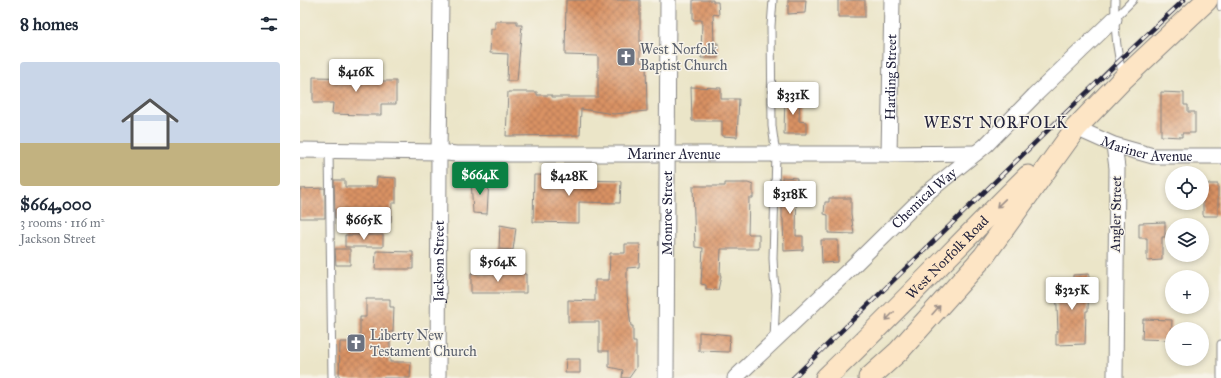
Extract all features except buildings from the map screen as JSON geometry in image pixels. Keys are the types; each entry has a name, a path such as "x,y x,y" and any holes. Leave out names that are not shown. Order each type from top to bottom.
{"street":[{"name":"Jackson Street","path":"438,378 441,0"},
{"name":"Monroe Street","path":"666,378 668,0"},
{"name":"Harding Street","path":"889,154 892,0"},
{"name":"West Norfolk Road","path":"826,378 888,319 1124,78 1206,0"},
{"name":"Chemical Way","path":"735,378 852,267 927,193 986,145 1034,96 1114,19"},
{"name":"Mariner Avenue","path":"1072,132 1114,146 1153,156 1221,156"},
{"name":"West Norfolk Road","path":"869,378 899,351 984,256 1072,132"},
{"name":"Angler Street","path":"1114,146 1117,168 1115,378"},
{"name":"Mariner Avenue","path":"300,150 439,152 456,154 666,155 976,153"}],"lane":[{"path":"773,0 772,126 776,155 773,258 776,294 773,341"},
{"path":"1115,0 1114,19 1116,45 1124,78"},
{"path":"1114,19 1133,0"},
{"path":"1221,0 1221,7"},
{"path":"328,150 332,378"},
{"path":"1221,344 1221,378"}],"railway":[{"path":"793,378 1119,61 1184,0"}],"place":[{"name":"West Norfolk Baptist Church","path":"626,57"},
{"name":"Liberty New Testament Church","path":"356,343"}],"district":[{"name":"WEST NORFOLK","path":"996,122"}]}
